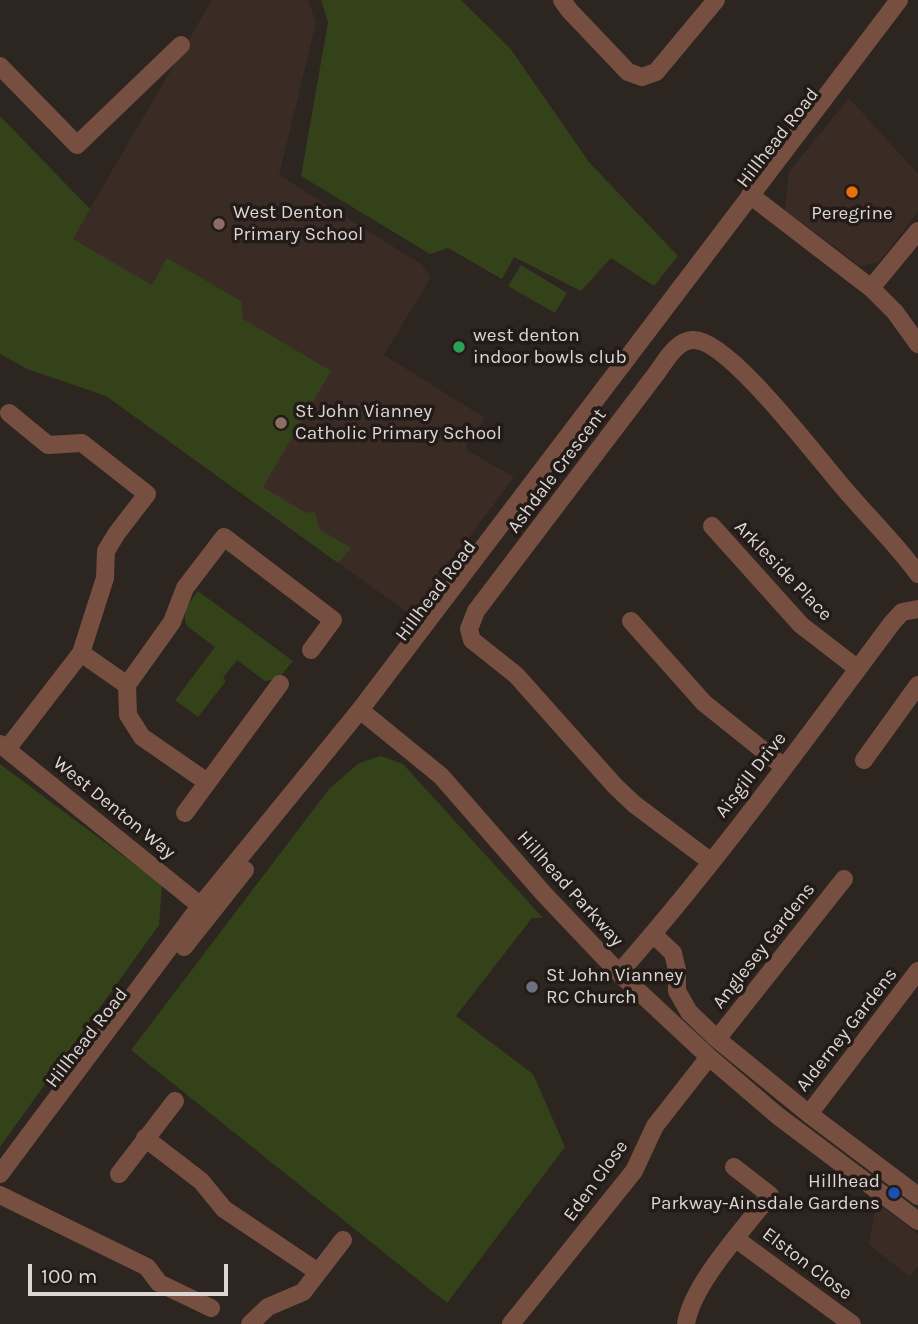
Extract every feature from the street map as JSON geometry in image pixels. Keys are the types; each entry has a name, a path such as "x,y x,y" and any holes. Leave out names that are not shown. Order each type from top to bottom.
{"street":[{"path":"562,0 628,72 642,77 656,72 716,0"},
{"name":"Hillhead Road","path":"0,1175 205,909 364,712 899,0"},
{"path":"0,66 77,145 181,45"},
{"path":"753,197 871,288 895,312 918,344"},
{"path":"871,288 918,231"},
{"name":"Ashdale Crescent","path":"710,861 615,786 516,675 472,640 469,629 476,611 680,344 698,339 707,342 740,369 786,417 847,493 902,551 918,574"},
{"path":"4,747 81,653 105,578 106,551 148,495 82,443 48,445 9,414"},
{"name":"Arkleside Place","path":"712,526 801,625 858,668"},
{"path":"207,782 142,737 128,715 127,685 172,622 185,588 223,537 333,620 311,650"},
{"path":"918,603 918,609"},
{"name":"Aisgill Drive","path":"619,973 784,768 897,618 902,612 918,609"},
{"path":"631,621 704,704 784,768"},
{"path":"81,653 127,685"},
{"path":"184,813 280,684"},
{"path":"864,760 918,685"},
{"name":"Hillhead Parkway","path":"364,712 441,776 544,894 619,973 709,1057 778,1116 918,1222"},
{"name":"West Denton Way","path":"4,747 205,909"},
{"name":"Anglesey Gardens","path":"717,1039 844,879"},
{"path":"653,934 673,953 677,970 677,991 689,1012 717,1039 809,1114 915,1186"},
{"name":"Alderney Gardens","path":"809,1114 918,971"},
{"name":"Eden Close","path":"511,1324 634,1171 655,1126 709,1057"},
{"path":"119,1174 175,1101"},
{"path":"145,1138 201,1181 224,1209 318,1272"},
{"name":"Elston Close","path":"686,1324 696,1291 770,1195 733,1167"},
{"path":"0,1195 147,1267 159,1283 211,1308"},
{"name":"Elston Close","path":"736,1238 852,1324"},
{"path":"250,1324 268,1307 303,1292 343,1240"}],"shaded area":[{"path":"212,0 308,0 316,23 279,175 421,264 431,277 384,355 485,418 465,449 514,477 411,615 106,396 95,392 72,239"},
{"name":"Peregrine","path":"849,98 918,174 918,212 879,262 860,266 785,210 789,172"},
{"path":"876,1202 918,1234 918,1266 910,1277 869,1245"}],"green space":[{"path":"321,0 461,0 510,48 589,162 678,256 654,286 611,258 581,291 514,257 502,279 448,248 430,254 301,176 328,22"},
{"path":"0,116 90,209 73,239 152,285 167,258 241,301 243,319 331,371 263,487 306,513 315,511 319,529 351,548 338,563 106,396 27,369 0,354"},
{"path":"521,265 567,293 555,313 508,286"},
{"path":"198,591 293,661 278,679 265,681 237,660 223,678 226,681 198,717 175,700 215,647 187,626 185,621 189,603"},
{"path":"381,756 403,764 543,918 532,918 456,1016 533,1074 565,1147 447,1303 131,1050 329,789 359,763"},
{"path":"0,764 162,885 159,925 0,1147"}],"place":[{"name":"Peregrine","path":"852,192"},
{"name":"West Denton Primary School","path":"219,224"},
{"name":"west denton indoor bowls club","path":"459,347"},
{"name":"St John Vianney Catholic Primary School","path":"281,423"},
{"name":"St John Vianney RC Church","path":"532,987"},
{"name":"Hillhead Parkway-Ainsdale Gardens","path":"894,1193"}]}
